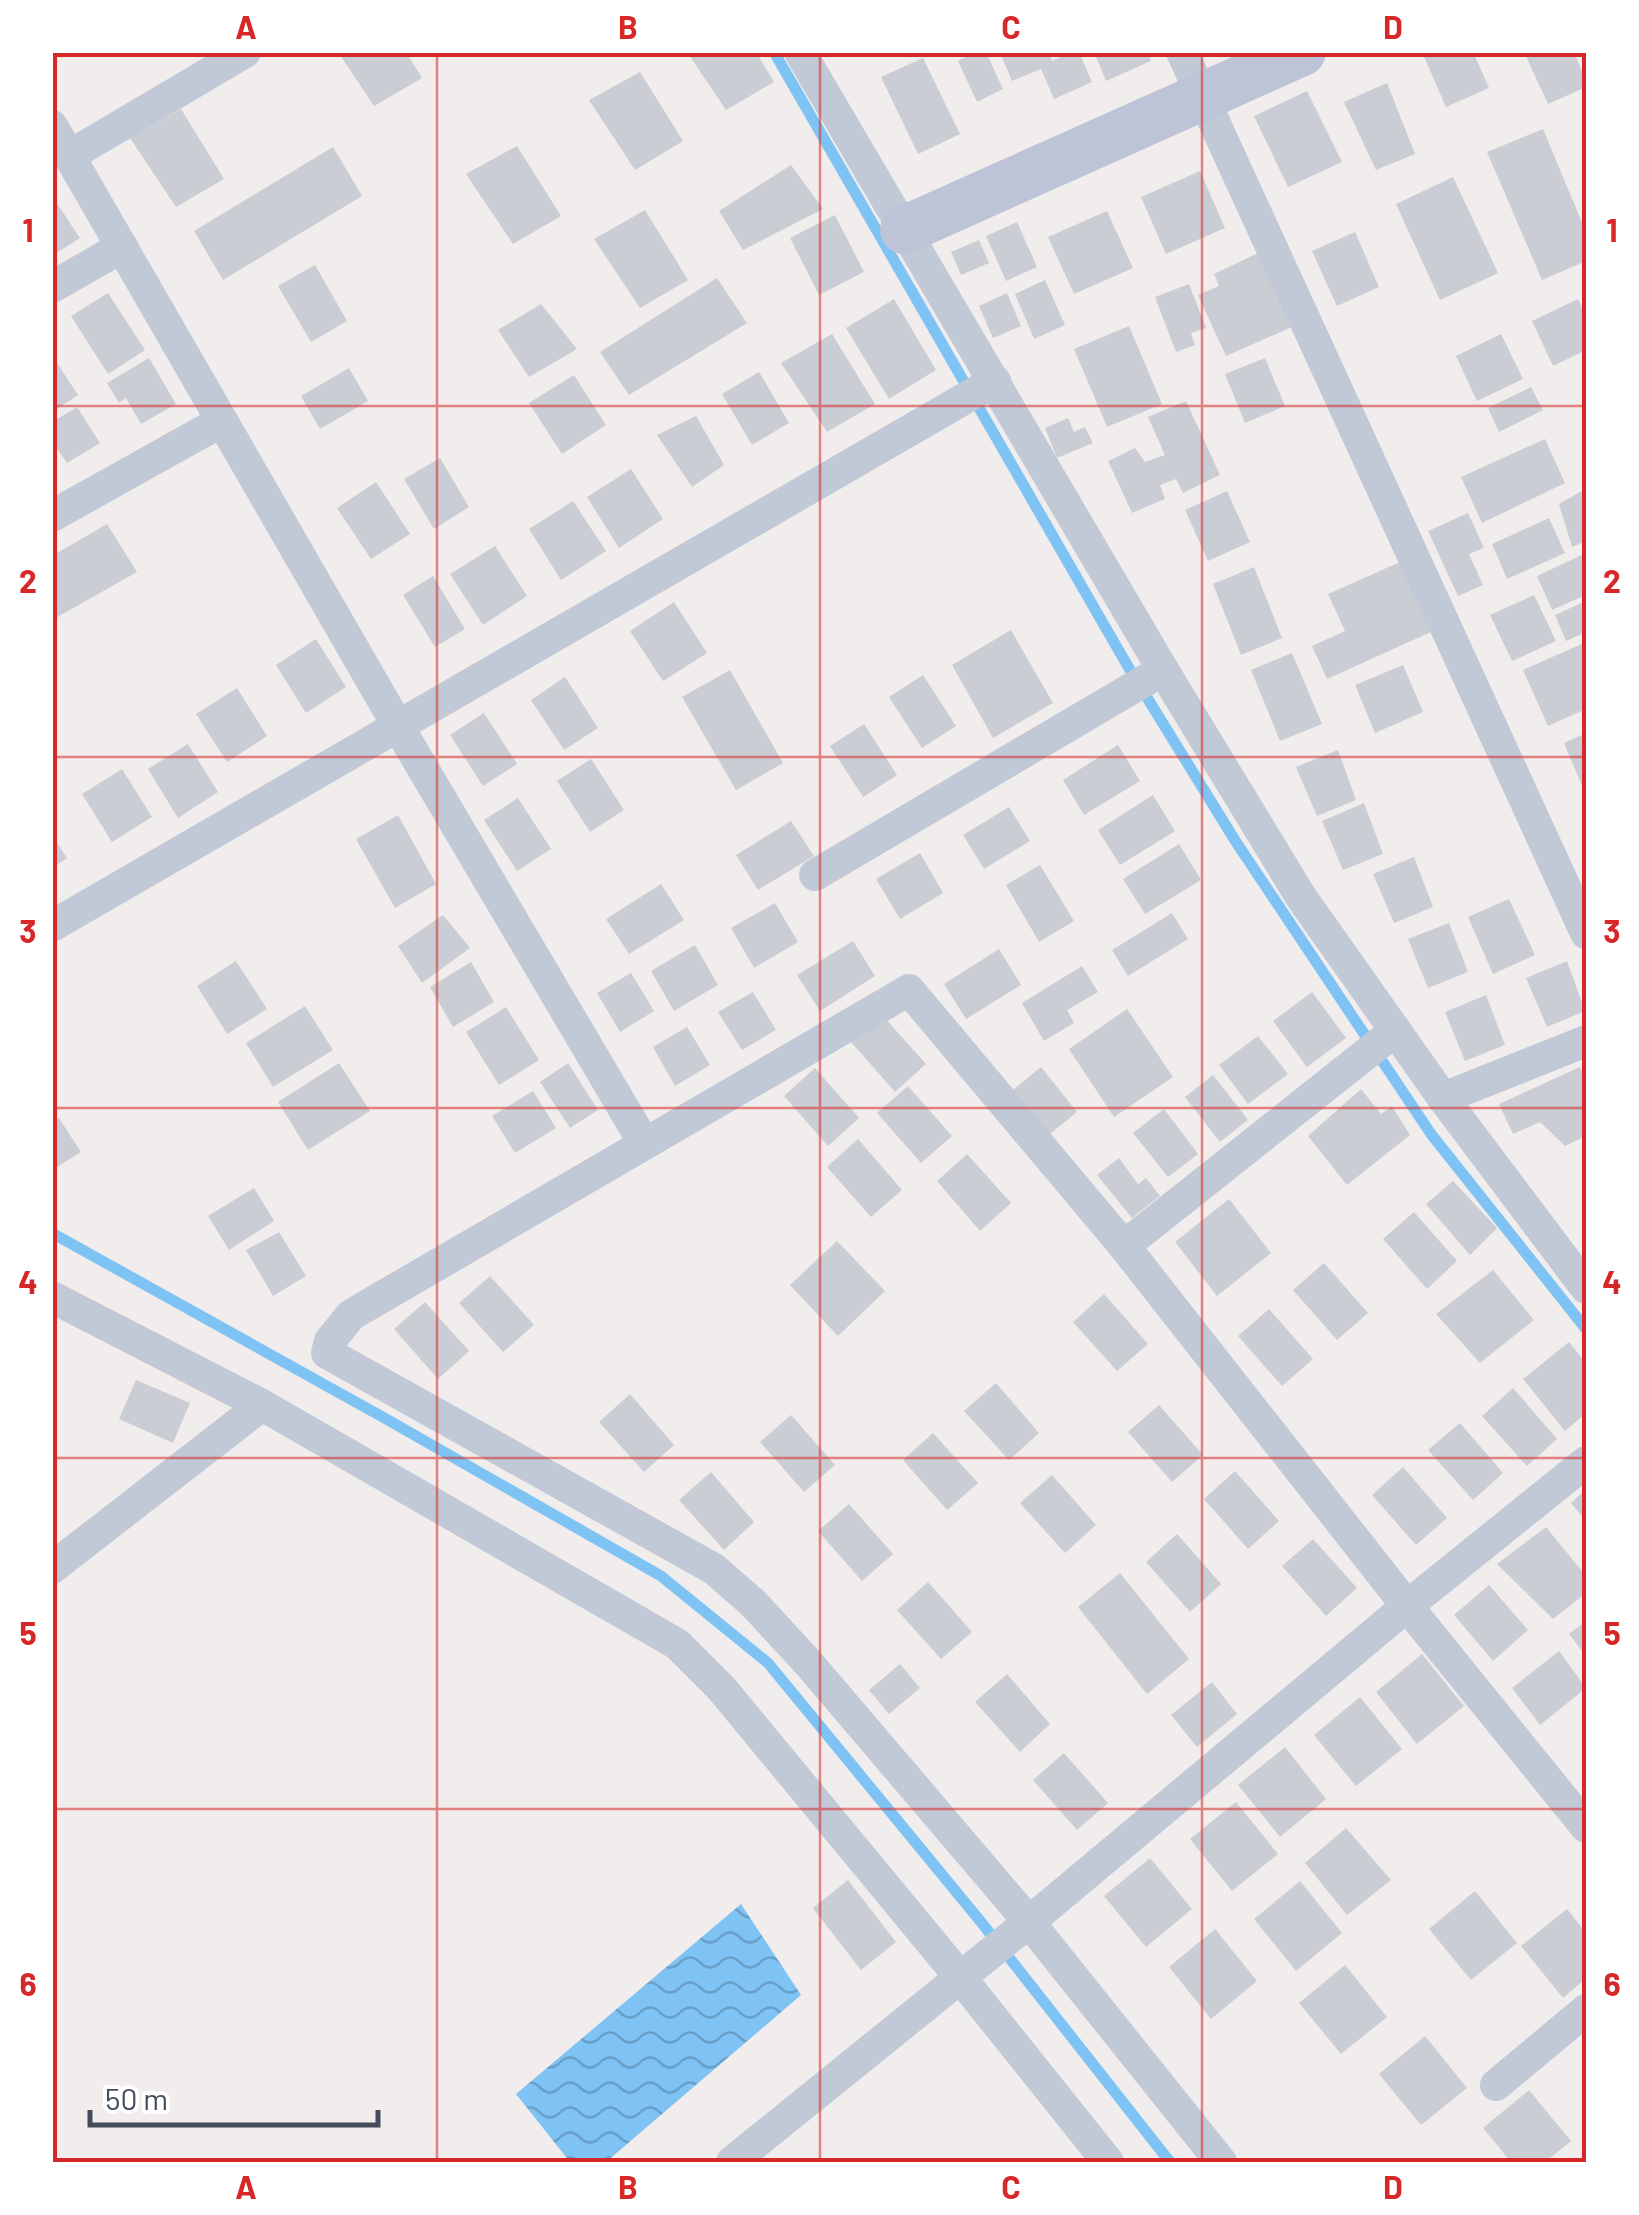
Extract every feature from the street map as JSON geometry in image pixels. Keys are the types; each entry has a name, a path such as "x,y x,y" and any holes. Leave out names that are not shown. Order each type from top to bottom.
{"street":[{"path":"69,156 245,52"},
{"path":"800,52 1301,897 1378,1043 1443,1098 1586,1288"},
{"path":"1182,52 1586,933"},
{"path":"904,230 1302,52"},
{"path":"52,126 398,728 644,1142"},
{"path":"52,287 122,247"},
{"path":"52,926 995,381"},
{"path":"52,516 222,420"},
{"path":"815,875 1164,670"},
{"path":"1220,2162 1030,1922 754,1604 714,1569 326,1354 330,1340 351,1315 909,990 1124,1246 1586,1827"},
{"path":"1443,1098 1586,1042"},
{"path":"1124,1246 1378,1043"},
{"path":"52,1297 262,1406 677,1644 722,1688 1108,2162"},
{"path":"52,1568 262,1406"},
{"path":"732,2162 1030,1922 1586,1462"},
{"path":"1496,2084 1586,2010"}],"water":[{"path":"741,1904 801,1995 606,2162 570,2162 516,2094"}],"building":[{"path":"338,52 406,52 422,78 374,106"},
{"path":"687,52 756,52 774,82 726,110"},
{"path":"976,52 986,52 1003,89 977,102 958,61"},
{"path":"1048,52 1052,61 1079,52 1092,82 1054,99 1041,69 1012,81 1001,55"},
{"path":"1094,52 1147,52 1151,61 1106,81"},
{"path":"1422,52 1473,52 1489,88 1446,107"},
{"path":"1524,52 1574,52 1586,87 1548,104"},
{"path":"923,58 960,134 918,154 881,77"},
{"path":"640,72 683,141 635,170 589,100"},
{"path":"1387,83 1415,154 1376,170 1344,102"},
{"path":"1307,91 1342,162 1288,187 1254,116"},
{"path":"181,109 224,179 176,207 130,138"},
{"path":"1543,129 1586,232 1586,261 1542,280 1487,152"},
{"path":"517,146 561,216 513,244 466,174"},
{"path":"333,147 362,196 223,280 194,231"},
{"path":"791,165 823,209 743,250 719,211"},
{"path":"1200,171 1225,228 1166,254 1141,197"},
{"path":"1453,177 1498,273 1440,300 1396,204"},
{"path":"52,196 80,238 52,256"},
{"path":"645,210 688,280 640,308 594,239"},
{"path":"1107,211 1133,268 1074,294 1048,237"},
{"path":"835,215 864,272 819,295 790,238"},
{"path":"1017,222 1037,267 1006,281 986,236"},
{"path":"1355,232 1379,287 1337,306 1312,251"},
{"path":"979,240 989,263 961,275 951,252"},
{"path":"1258,253 1292,327 1226,356 1198,295 1219,286 1214,274"},
{"path":"315,265 347,321 311,342 278,286"},
{"path":"717,278 747,323 629,395 600,352"},
{"path":"1045,280 1065,325 1034,339 1015,294"},
{"path":"1189,284 1206,328 1191,333 1195,345 1176,352 1155,297"},
{"path":"108,293 145,350 108,374 71,316"},
{"path":"1007,293 1021,326 993,338 979,306"},
{"path":"894,299 936,370 889,399 846,328"},
{"path":"1578,299 1586,316 1586,350 1553,366 1532,321"},
{"path":"541,304 577,349 529,377 498,330"},
{"path":"1129,326 1162,404 1107,427 1074,349"},
{"path":"832,334 875,404 827,432 781,363"},
{"path":"1501,334 1523,379 1477,401 1456,356"},
{"path":"52,355 78,395 52,412"},
{"path":"149,358 176,404 141,424 126,398 119,403 107,383"},
{"path":"1265,358 1285,406 1245,423 1225,374"},
{"path":"349,368 368,401 320,429 301,396"},
{"path":"759,372 789,423 752,445 722,394"},
{"path":"574,375 606,425 562,454 529,403"},
{"path":"1531,387 1543,410 1499,432 1488,408"},
{"path":"1186,401 1220,475 1183,493 1176,479 1160,485 1165,499 1132,513 1108,461 1135,448 1145,462 1165,455 1148,417"},
{"path":"77,407 100,443 67,463 52,441 52,422"},
{"path":"696,416 724,465 692,487 657,435"},
{"path":"1068,418 1074,432 1085,427 1093,443 1057,458 1045,428"},
{"path":"1545,439 1565,483 1482,523 1461,477"},
{"path":"440,458 469,507 434,529 404,479"},
{"path":"631,469 663,519 619,548 587,497"},
{"path":"376,482 410,534 371,559 337,508"},
{"path":"1227,491 1250,542 1208,561 1185,510"},
{"path":"1582,491 1586,502 1586,541 1572,547 1559,504"},
{"path":"573,501 606,551 561,580 529,529"},
{"path":"1468,513 1484,548 1469,554 1483,585 1458,596 1428,531"},
{"path":"1549,518 1565,553 1507,579 1492,544"},
{"path":"107,524 137,572 52,620 52,556"},
{"path":"495,546 527,596 483,625 450,574"},
{"path":"1586,553 1586,595 1552,610 1537,576"},
{"path":"1400,562 1431,632 1327,679 1312,646 1345,631 1328,594"},
{"path":"1254,567 1282,638 1241,655 1213,584"},
{"path":"433,576 465,629 435,647 403,595"},
{"path":"1534,595 1556,641 1512,661 1490,615"},
{"path":"1586,601 1586,632 1566,641 1555,615"},
{"path":"674,602 707,653 663,681 630,631"},
{"path":"1011,630 1053,703 993,738 952,665"},
{"path":"316,639 346,687 306,713 276,665"},
{"path":"1586,642 1586,709 1548,726 1523,670"},
{"path":"1292,653 1322,724 1280,741 1251,670"},
{"path":"1403,665 1423,712 1375,733 1355,685"},
{"path":"730,670 783,763 736,790 682,697"},
{"path":"923,675 956,726 922,748 889,697"},
{"path":"565,677 598,728 564,750 531,700"},
{"path":"237,688 267,736 227,762 196,714"},
{"path":"484,713 517,764 483,786 450,735"},
{"path":"864,724 897,775 863,797 830,746"},
{"path":"1586,733 1586,795 1564,743"},
{"path":"188,744 218,792 178,818 148,769"},
{"path":"1118,745 1140,781 1084,815 1063,780"},
{"path":"1338,750 1356,800 1317,816 1296,767"},
{"path":"591,759 624,810 590,832 557,781"},
{"path":"122,769 152,817 112,842 82,794"},
{"path":"1153,795 1175,831 1120,865 1098,830"},
{"path":"518,798 551,849 517,871 484,820"},
{"path":"1364,803 1383,854 1343,870 1322,821"},
{"path":"1009,807 1030,841 984,869 963,835"},
{"path":"398,815 436,884 395,908 356,839"},
{"path":"791,821 814,856 758,890 736,855"},
{"path":"52,835 67,858 52,868"},
{"path":"1179,844 1201,880 1145,914 1123,879"},
{"path":"920,853 943,893 900,919 876,879"},
{"path":"1414,857 1433,907 1394,923 1373,874"},
{"path":"1040,865 1074,921 1039,942 1006,885"},
{"path":"661,884 684,920 629,954 606,919"},
{"path":"1509,899 1535,955 1493,974 1468,917"},
{"path":"775,903 798,942 754,968 731,928"},
{"path":"1172,913 1188,939 1128,976 1112,950"},
{"path":"443,915 470,948 422,983 398,946"},
{"path":"1449,923 1468,972 1428,988 1408,939"},
{"path":"853,941 875,976 820,1011 797,975"},
{"path":"695,945 718,985 674,1011 651,971"},
{"path":"999,949 1021,985 966,1019 944,984"},
{"path":"236,961 267,1009 227,1034 197,986"},
{"path":"1567,961 1585,1011 1547,1027 1526,978"},
{"path":"471,962 494,1002 453,1027 430,987"},
{"path":"1082,966 1098,992 1067,1010 1074,1023 1044,1041 1022,1003"},
{"path":"631,973 654,1011 620,1032 597,993"},
{"path":"753,992 776,1030 742,1050 718,1012"},
{"path":"1312,992 1346,1038 1307,1067 1273,1021"},
{"path":"1486,995 1505,1045 1465,1061 1445,1012"},
{"path":"305,1006 333,1050 273,1087 246,1043"},
{"path":"506,1007 539,1060 499,1085 466,1032"},
{"path":"1127,1009 1173,1077 1114,1117 1069,1049"},
{"path":"882,1015 926,1064 895,1092 851,1042"},
{"path":"687,1027 710,1065 675,1086 653,1047"},
{"path":"1258,1036 1288,1074 1248,1104 1219,1065"},
{"path":"339,1063 370,1111 308,1150 278,1102"},
{"path":"568,1063 598,1110 570,1128 540,1082"},
{"path":"1041,1067 1077,1112 1050,1134 1013,1090"},
{"path":"1580,1067 1586,1082 1586,1136 1565,1146 1540,1122 1513,1134 1499,1104"},
{"path":"815,1068 859,1118 828,1146 784,1096"},
{"path":"1213,1075 1248,1120 1220,1142 1185,1097"},
{"path":"908,1086 952,1136 921,1163 877,1113"},
{"path":"1361,1089 1381,1114 1392,1106 1410,1135 1347,1185 1308,1136"},
{"path":"533,1091 556,1128 515,1153 492,1116"},
{"path":"1164,1109 1198,1154 1168,1177 1133,1133"},
{"path":"59,1118 81,1152 52,1170 52,1122"},
{"path":"858,1139 902,1190 871,1217 827,1167"},
{"path":"967,1154 1011,1203 980,1231 937,1181"},
{"path":"1119,1158 1138,1184 1146,1178 1160,1196 1132,1218 1097,1175"},
{"path":"1453,1181 1497,1228 1470,1255 1426,1204"},
{"path":"254,1188 274,1221 229,1250 208,1216"},
{"path":"1229,1199 1271,1253 1217,1296 1175,1242"},
{"path":"1414,1212 1457,1261 1427,1289 1383,1239"},
{"path":"279,1232 306,1276 273,1296 246,1250"},
{"path":"837,1241 885,1291 838,1336 790,1285"},
{"path":"1324,1263 1368,1313 1337,1340 1293,1290"},
{"path":"1493,1270 1534,1320 1480,1363 1436,1314"},
{"path":"490,1276 534,1325 503,1352 459,1303"},
{"path":"1104,1294 1148,1344 1117,1371 1073,1322"},
{"path":"425,1302 469,1351 438,1379 394,1329"},
{"path":"1269,1309 1313,1359 1282,1386 1238,1336"},
{"path":"1569,1342 1586,1363 1586,1413 1565,1431 1523,1379"},
{"path":"136,1380 190,1403 173,1443 119,1419"},
{"path":"996,1383 1039,1433 1009,1460 964,1411"},
{"path":"1513,1388 1557,1439 1527,1466 1482,1416"},
{"path":"630,1394 674,1445 644,1472 599,1422"},
{"path":"1159,1405 1203,1455 1172,1482 1128,1432"},
{"path":"791,1415 835,1465 804,1492 760,1442"},
{"path":"1460,1423 1503,1473 1473,1500 1428,1450"},
{"path":"933,1433 978,1483 947,1510 903,1460"},
{"path":"1403,1467 1447,1518 1416,1545 1372,1495"},
{"path":"1235,1471 1279,1521 1248,1549 1204,1499"},
{"path":"711,1472 754,1522 724,1550 679,1500"},
{"path":"1052,1475 1096,1525 1065,1553 1020,1503"},
{"path":"1586,1489 1586,1521 1571,1503"},
{"path":"849,1504 893,1554 862,1581 818,1531"},
{"path":"1546,1527 1586,1576 1586,1593 1553,1619 1497,1564"},
{"path":"1177,1534 1221,1584 1190,1612 1146,1562"},
{"path":"1313,1539 1357,1588 1326,1616 1282,1566"},
{"path":"1120,1573 1189,1659 1147,1694 1078,1607"},
{"path":"928,1582 972,1632 941,1659 897,1610"},
{"path":"1489,1585 1528,1630 1493,1661 1454,1615"},
{"path":"1586,1621 1586,1656 1569,1634"},
{"path":"1559,1651 1586,1688 1540,1725 1512,1688"},
{"path":"1422,1654 1464,1706 1417,1744 1376,1692"},
{"path":"900,1664 920,1688 889,1714 869,1690"},
{"path":"1007,1674 1050,1724 1020,1752 975,1702"},
{"path":"1212,1682 1237,1714 1197,1747 1171,1715"},
{"path":"1360,1697 1402,1749 1356,1786 1314,1735"},
{"path":"1285,1747 1326,1799 1280,1837 1238,1785"},
{"path":"1064,1753 1108,1803 1077,1830 1033,1780"},
{"path":"1236,1802 1278,1854 1232,1891 1190,1839"},
{"path":"1346,1828 1391,1880 1347,1915 1305,1863"},
{"path":"1150,1858 1192,1909 1146,1947 1104,1896"},
{"path":"848,1880 896,1942 861,1970 813,1908"},
{"path":"1300,1881 1342,1933 1296,1971 1254,1919"},
{"path":"1475,1891 1517,1943 1471,1980 1429,1929"},
{"path":"1567,1909 1586,1933 1586,1978 1563,1998 1521,1946"},
{"path":"1215,1929 1257,1981 1211,2019 1169,1967"},
{"path":"1345,1965 1387,2017 1341,2054 1299,2003"},
{"path":"1425,2036 1467,2088 1421,2125 1379,2074"},
{"path":"1529,2090 1571,2141 1545,2162 1511,2162 1483,2128"}],"waterway":[{"path":"774,52 1130,670 1236,842 1431,1134 1586,1329"},
{"path":"52,1233 661,1576 768,1663 981,1922 1170,2162"}]}
